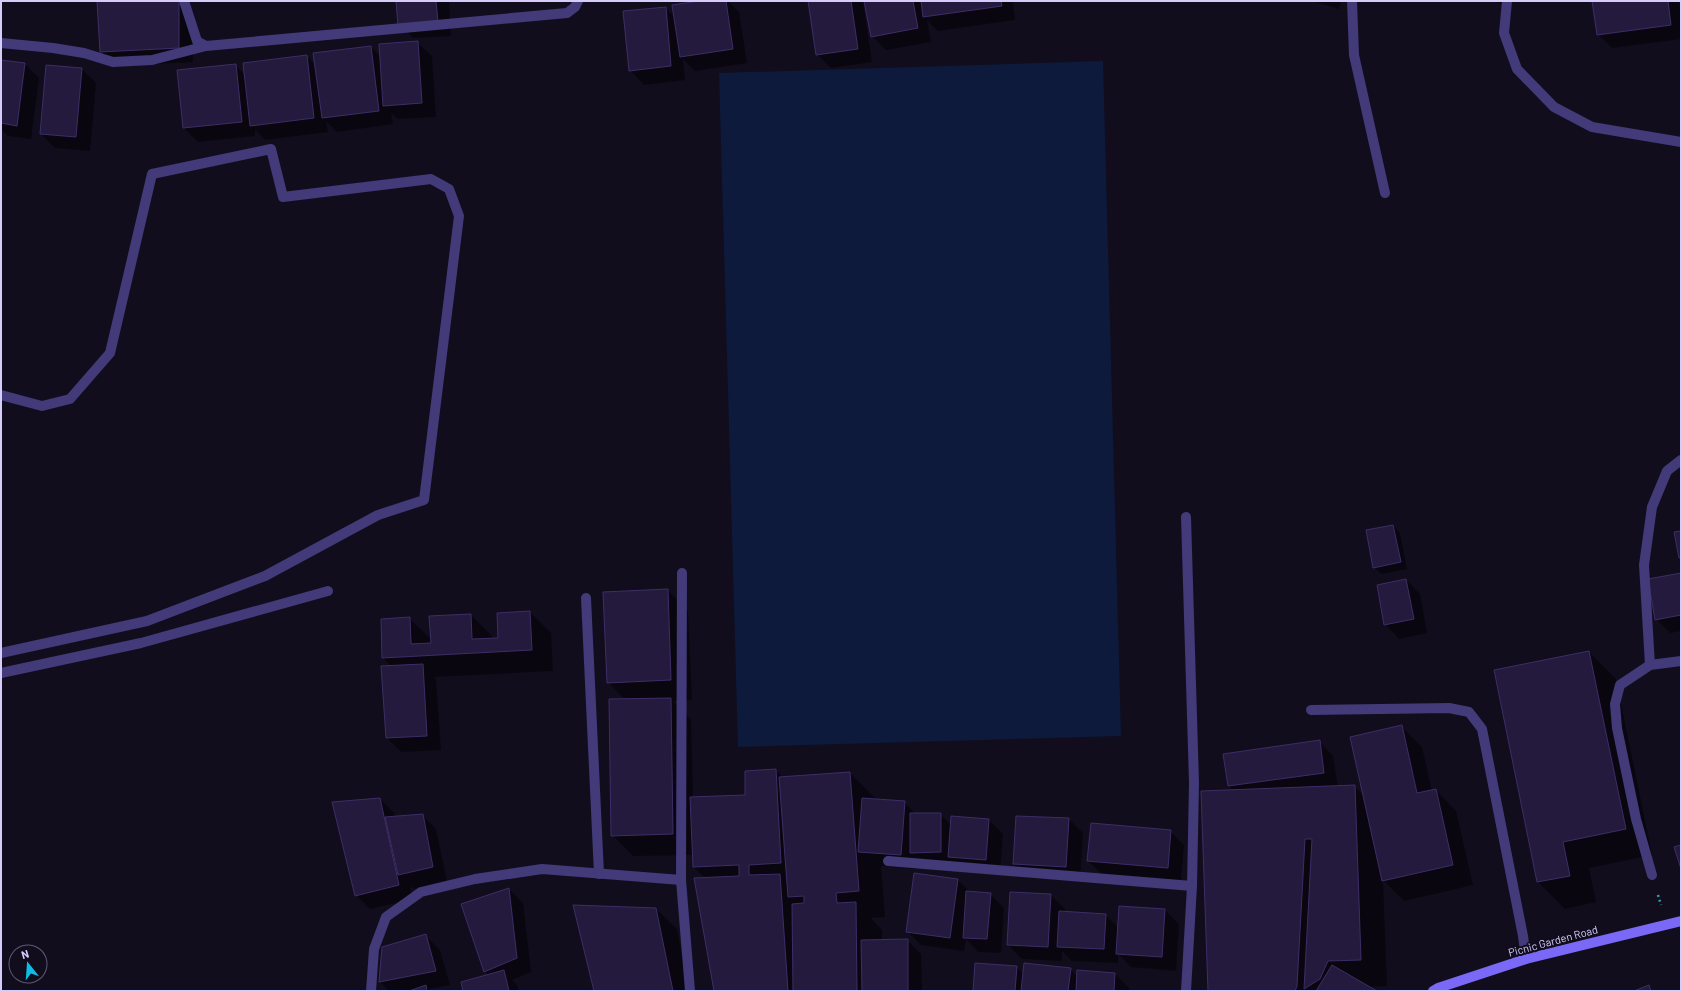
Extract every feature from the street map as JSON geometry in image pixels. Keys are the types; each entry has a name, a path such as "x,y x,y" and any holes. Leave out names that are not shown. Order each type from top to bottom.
{"main road":[{"name":"Picnic Garden Road","path":"1433,991 1438,988 1526,959 1681,921"}],"street":[{"path":"184,1 197,42 206,46"},
{"path":"1,43 53,48 84,53 113,62 152,60 206,46 567,13 575,7 578,1"},
{"path":"1352,1 1354,55 1386,193"},
{"path":"1507,1 1504,33 1517,69 1554,107 1592,127 1681,142"},
{"path":"1,395 42,406 70,399 110,353 152,174 271,149 283,197 432,178 449,189 459,216 424,500 378,515 265,576 147,621 1,653"},
{"path":"1650,665 1644,565 1652,507 1667,471 1681,460"},
{"path":"1186,517 1194,783 1192,886 1186,991"},
{"path":"682,573 681,880 690,991"},
{"path":"1,673 141,643 328,591"},
{"path":"586,598 599,874"},
{"path":"1652,875 1636,818 1617,728 1615,704 1620,685 1650,665 1681,661"},
{"path":"1311,710 1450,708 1469,712 1482,729 1523,936 1526,959"},
{"path":"888,861 1192,886"},
{"path":"371,991 374,949 386,917 422,892 475,879 542,869 681,880"}],"path":[{"path":"1652,875 1667,925"}],"water":[{"path":"1103,61 1121,736 738,747 719,73"}],"building":[{"path":"97,1 179,1 179,48 100,52"},
{"path":"396,1 436,1 438,22 398,25"},
{"path":"699,1 726,1 733,49 680,57 672,5"},
{"path":"808,1 851,1 858,49 816,55"},
{"path":"864,1 913,1 918,28 871,37"},
{"path":"921,1 1001,1 1002,6 923,17"},
{"path":"1592,1 1668,1 1671,25 1597,35"},
{"path":"666,7 671,66 629,71 623,11"},
{"path":"418,41 422,103 383,106 379,44"},
{"path":"371,46 379,111 322,118 313,53"},
{"path":"307,55 314,118 250,126 243,63"},
{"path":"1,60 25,63 17,126 1,123"},
{"path":"236,64 242,122 183,128 177,70"},
{"path":"46,65 82,68 76,137 40,134"},
{"path":"1393,525 1401,562 1373,568 1366,530"},
{"path":"1681,531 1681,558 1679,558 1674,532"},
{"path":"1681,573 1681,615 1655,620 1648,579"},
{"path":"1406,579 1414,619 1384,625 1377,585"},
{"path":"668,589 671,680 607,683 603,592"},
{"path":"530,611 532,650 382,658 381,619 410,617 411,644 431,643 429,616 471,614 472,639 498,638 497,613"},
{"path":"1589,651 1626,829 1563,842 1570,876 1537,882 1494,670"},
{"path":"423,664 427,736 386,738 381,666"},
{"path":"671,698 673,834 611,836 609,699"},
{"path":"1402,725 1417,793 1436,789 1453,865 1382,881 1350,737"},
{"path":"1320,740 1324,773 1228,786 1223,754"},
{"path":"776,769 781,863 749,865 749,875 780,874 788,991 714,991 694,878 739,876 739,865 693,867 690,797 745,795 745,771"},
{"path":"850,772 859,891 836,893 837,903 856,902 857,991 793,991 792,904 804,903 804,896 788,897 779,777"},
{"path":"1355,785 1361,960 1328,961 1320,979 1304,989 1312,839 1305,839 1297,986 1295,991 1208,991 1201,791"},
{"path":"380,798 399,885 355,896 332,802"},
{"path":"862,798 905,801 901,855 858,852"},
{"path":"910,813 941,813 941,852 910,853"},
{"path":"423,814 433,867 398,875 385,817"},
{"path":"951,816 989,819 986,860 948,857"},
{"path":"1016,816 1069,818 1066,867 1013,864"},
{"path":"1091,823 1171,830 1168,868 1087,861"},
{"path":"1681,845 1681,869 1674,847"},
{"path":"914,873 958,879 950,938 906,932"},
{"path":"509,888 517,958 484,972 461,904"},
{"path":"966,891 991,893 987,939 963,938"},
{"path":"1010,892 1051,894 1048,947 1007,945"},
{"path":"573,905 656,908 673,991 594,991"},
{"path":"1119,906 1165,909 1162,957 1116,954"},
{"path":"1059,911 1106,914 1104,949 1057,947"},
{"path":"426,934 436,971 379,982 382,947"},
{"path":"908,939 908,991 862,991 861,940"},
{"path":"975,963 1017,966 1015,991 973,991"},
{"path":"1024,963 1071,968 1068,991 1021,991"},
{"path":"1332,965 1377,991 1316,991"},
{"path":"504,970 509,991 463,991 461,982"},
{"path":"1077,970 1115,973 1114,991 1076,991"},
{"path":"426,985 427,991 409,991"},
{"path":"1649,985 1651,991 1634,991"}]}
